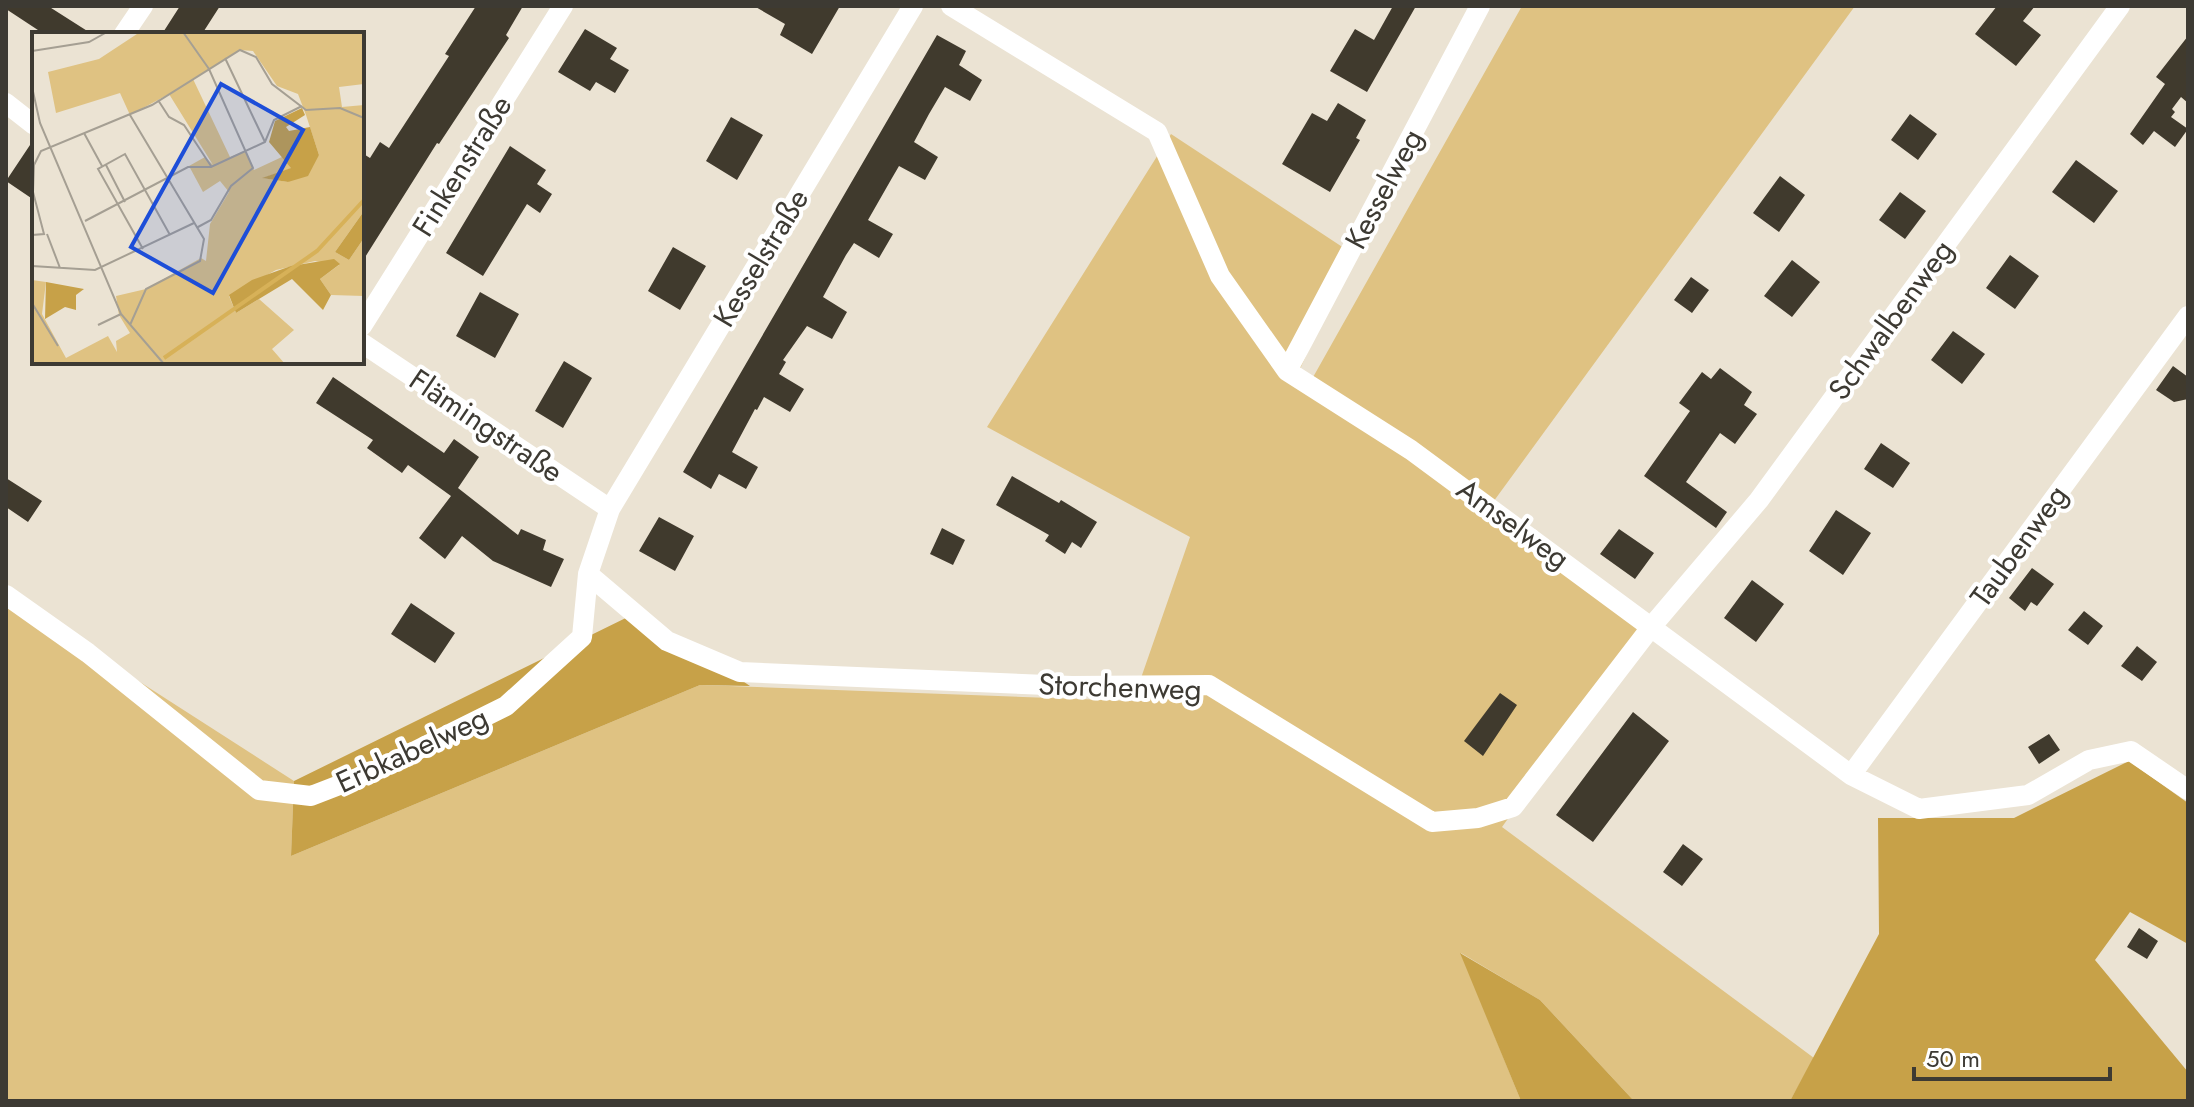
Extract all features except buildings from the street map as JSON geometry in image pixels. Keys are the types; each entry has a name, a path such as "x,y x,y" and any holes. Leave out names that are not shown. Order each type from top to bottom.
{"street":[{"path":"125,32 143,6"},
{"name":"Finkenstraße","path":"364,323 563,6"},
{"name":"Kesselstraße","path":"610,509 913,6"},
{"name":"Amselweg","path":"951,6 1157,132 1220,276 1287,371 1411,450 1851,775 1919,809 2028,795 2089,760 2131,751 2188,790"},
{"name":"Kesselweg","path":"1287,371 1480,6"},
{"name":"Schwalbenweg","path":"1652,626 1759,500 2120,6"},
{"path":"6,103 32,123"},
{"name":"Taubenweg","path":"1851,775 2188,316"},
{"name":"Flämingstraße","path":"364,344 610,509"},
{"name":"Erbkabelweg","path":"6,595 88,653 259,790 311,796 373,772 506,706 582,637 588,574 610,509"},
{"name":"Storchenweg","path":"588,574 667,641 740,672 1072,686 1209,685 1432,822 1478,818 1513,807 1652,626"}],"shaded area":[{"path":"1522,6 1855,6 1488,509 1646,626 1502,827 1814,1058 1790,1101 1634,1101 1540,1000 1461,953 1521,1101 6,1101 6,596 294,781 291,856 700,685 1133,701 1190,537 987,427 1171,134 1353,254 1300,369 1312,379"},
{"path":"640,611 750,686 700,685 291,856 294,781"},
{"path":"2129,761 2188,803 2188,944 2130,912 2095,960 2188,1072 2188,1101 1790,1101 1879,934 1878,818 2014,818"},
{"path":"1460,953 1540,1000 1634,1101 1521,1101"}]}
